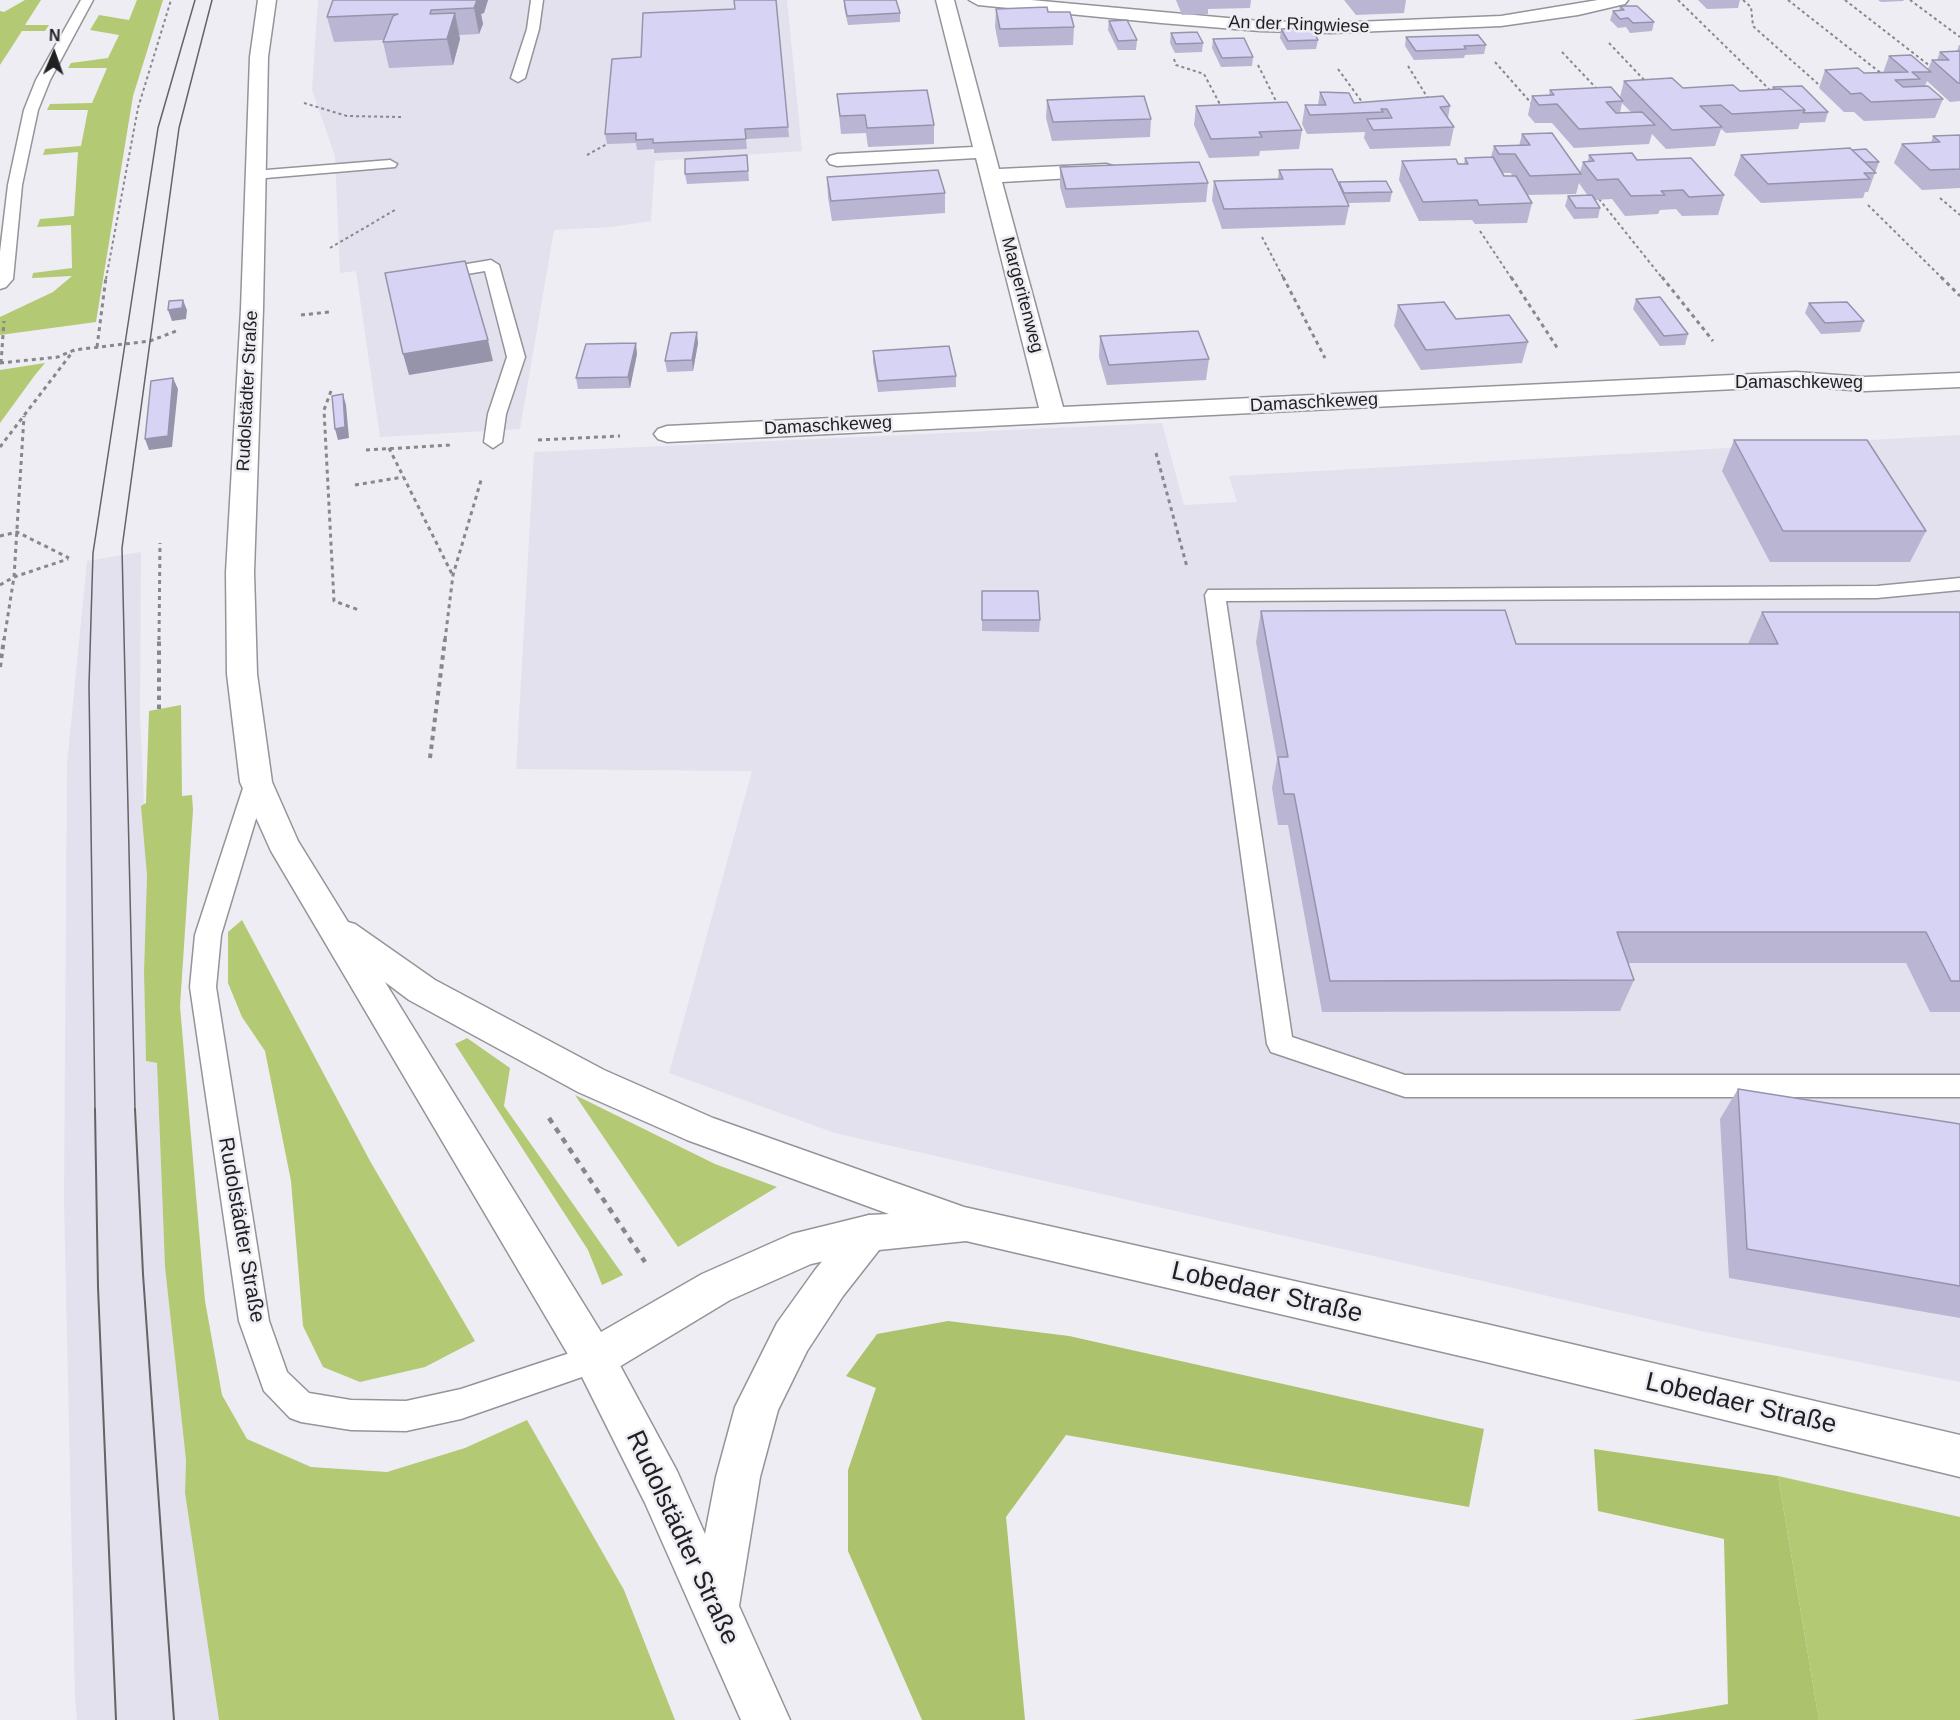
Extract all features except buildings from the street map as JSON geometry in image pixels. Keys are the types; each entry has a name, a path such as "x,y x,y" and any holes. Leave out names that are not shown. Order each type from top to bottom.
{"street":[{"name":"Rudolstädter Straße","path":"267,0 259,57 252,309 240,572 242,674 256,782 283,843 594,1359 662,1488 716,1604 766,1720"},
{"name":"Margeritenweg","path":"945,0 1053,415"},
{"name":"An der Ringwiese","path":"978,0 1260,26 1383,27 1461,24 1528,17 1578,10 1619,0"},
{"path":"837,160 985,152"},
{"path":"991,176 1130,169"},
{"name":"Damaschkeweg","path":"667,434 1796,379 1864,384 1960,380"},
{"path":"332,925 422,990 591,1081 700,1129 966,1224"},
{"name":"Lobedaer Straße","path":"594,1359 716,1287 806,1247 869,1233 966,1224 1486,1343 1960,1456"},
{"path":"716,1604 738,1477 757,1407 792,1337 829,1283 869,1233"}],"lane":[{"path":"0,284 5,279 15,184 31,110 43,80 87,0"},
{"path":"518,78 533,28 537,0"},
{"path":"254,175 390,164"},
{"path":"422,276 491,265 516,357 497,414 493,442"},
{"path":"1960,584 1876,592 1215,595 1280,1044 1405,1086 1960,1086"},
{"name":"Rudolstädter Straße","path":"256,782 208,935 203,987 252,1310 275,1381 301,1407 351,1415 406,1416 461,1404 594,1359"}],"path":[{"path":"97,347 107,268 136,118 171,0"},
{"path":"1678,0 1769,89"},
{"path":"1743,0 1751,7 1754,26 1818,84"},
{"path":"1788,0 1882,74"},
{"path":"1845,0 1929,66"},
{"path":"1911,0 1960,37"},
{"path":"1578,10 1652,88"},
{"path":"1528,17 1602,95"},
{"path":"1161,18 1176,64 1204,74 1226,115"},
{"path":"1461,24 1536,109"},
{"path":"1383,27 1433,105"},
{"path":"304,103 346,116 401,117"},
{"path":"587,155 607,144"},
{"path":"1940,198 1960,215"},
{"path":"1599,200 1745,382"},
{"path":"1869,205 1960,296"},
{"path":"330,248 395,210"},
{"path":"1480,231 1585,390"},
{"path":"1262,237 1348,401"},
{"path":"301,315 330,312"},
{"path":"4,316 0,363 58,357 74,350 150,341 179,330"},
{"path":"0,447 74,350"},
{"path":"331,391 324,410 334,601 359,610"},
{"path":"1144,411 1186,566 1215,595"},
{"path":"0,667 14,577 24,416"},
{"path":"430,758 453,575 493,442"},
{"path":"389,448 453,575"},
{"path":"355,485 403,477"},
{"path":"0,536 17,532 69,558 14,577 0,585"},
{"path":"159,709 160,543"},
{"path":"545,1113 645,1262"}],"shaded area":[{"path":"318,0 787,0 802,151 655,161 651,221 611,227 554,230 520,429 380,437 356,271 340,273 335,156 312,90"},
{"path":"1162,423 1184,505 1237,502 1229,476 1960,435 1960,1382 1701,1331 835,1133 669,1073 752,771 516,769 534,452"},
{"path":"141,552 140,713 147,875 144,972 146,1061 157,1063 165,1267 186,1460 185,1493 219,1720 77,1720 75,1697 64,1201 67,764 87,561"}],"green space":[{"path":"25,0 41,0 25,25 49,25 45,31 22,31 0,65 0,11 4,12"},
{"path":"137,0 163,0 133,96 96,322 0,335 0,317 53,292 72,276 32,278 33,273 72,268 71,225 37,227 40,219 74,216 78,152 43,155 45,149 81,146 88,110 47,110 50,104 92,103 107,68 68,68 71,63 108,58 119,35 90,30 99,15 129,20"},
{"path":"45,363 35,375 0,423 0,370"},
{"path":"181,705 182,796 192,795 193,810 180,1006 205,1301 222,1395 247,1439 311,1467 387,1472 465,1448 527,1420 624,1590 675,1720 219,1720 185,1493 186,1460 165,1267 157,1063 146,1061 144,972 147,875 141,806 146,803 149,711"},
{"path":"242,920 370,1161 475,1341 425,1367 360,1382 323,1367 303,1326 291,1181 265,1051 242,1017 228,983 228,932"},
{"path":"467,1038 510,1068 504,1106 623,1275 602,1285 588,1250 455,1044"},
{"path":"575,1095 715,1164 777,1187 678,1247"},
{"path":"948,1321 1069,1336 1484,1429 1469,1507 1066,1435 1006,1517 1025,1720 922,1720 848,1551 848,1470 876,1388 846,1376 877,1334"},
{"path":"1594,1449 1778,1476 1819,1720 1632,1720 1728,1704 1724,1539 1598,1511"},
{"path":"1778,1476 1960,1517 1960,1720 1819,1720"}],"tram line":[{"path":"95,1110 89,685 93,553 158,128 195,0"},
{"path":"135,1110 122,548 179,128 212,0"},
{"path":"95,1109 98,1287 116,1720"},
{"path":"135,1109 143,1274 174,1720"}]}
